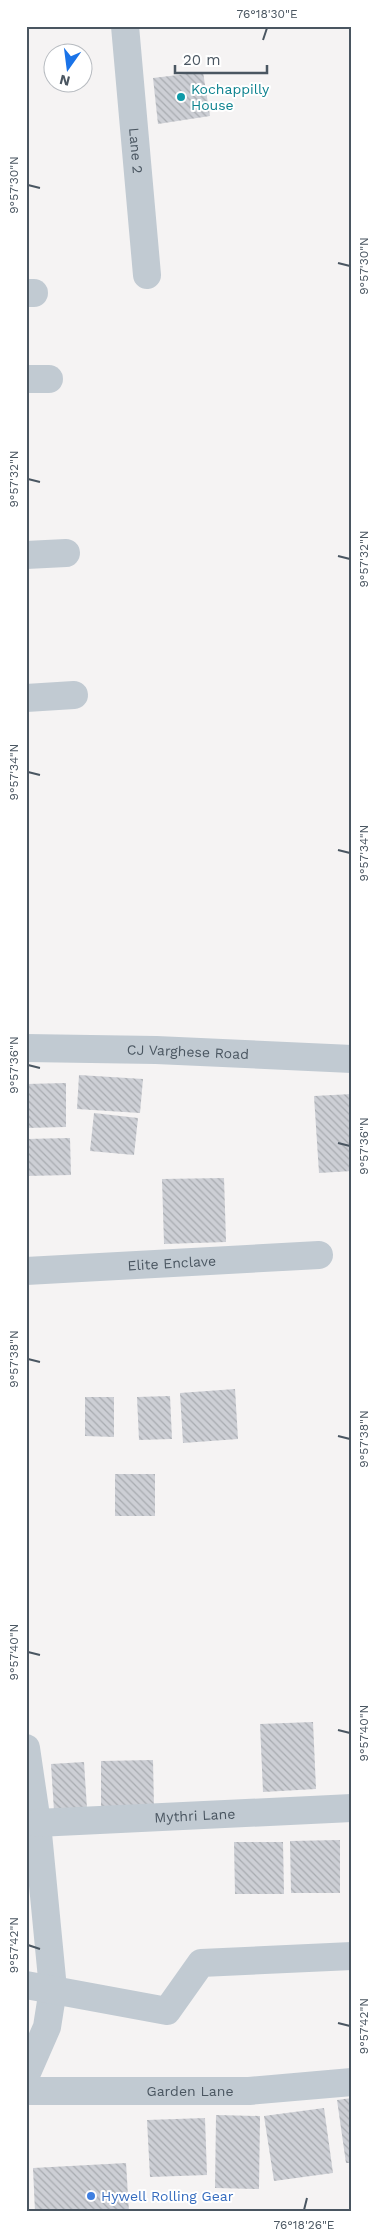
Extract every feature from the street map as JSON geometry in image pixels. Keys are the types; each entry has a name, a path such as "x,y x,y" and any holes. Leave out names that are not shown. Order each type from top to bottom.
{"street":[{"name":"Lane 2","path":"125,26 147,275"},
{"path":"26,555 66,553"},
{"path":"26,698 74,695"},
{"name":"CJ Varghese Road","path":"26,1048 156,1050 352,1059"},
{"name":"Elite Enclave","path":"26,1271 319,1255"},
{"path":"26,1749 37,1823 53,1989 46,2028 26,2075"},
{"name":"Mythri Lane","path":"37,1823 352,1808"},
{"path":"26,1985 167,2011 201,1964 352,1956"},
{"name":"Garden Lane","path":"26,2090 249,2091 352,2082"}],"building":[{"name":"Kochappilly House","path":"203,72 210,116 158,124 153,78"},
{"path":"79,1075 143,1079 140,1113 77,1109"},
{"path":"66,1083 66,1127 26,1128 26,1084"},
{"path":"352,1094 352,1171 319,1173 314,1096"},
{"path":"94,1113 138,1118 134,1155 90,1151"},
{"path":"70,1138 71,1175 26,1176 26,1139"},
{"path":"224,1178 226,1242 164,1244 162,1179"},
{"path":"235,1389 238,1439 183,1443 180,1393"},
{"path":"170,1396 172,1439 139,1440 137,1397"},
{"path":"85,1397 114,1397 114,1437 85,1436"},
{"path":"115,1474 155,1474 155,1516 115,1516"},
{"path":"313,1722 316,1789 263,1792 260,1724"},
{"path":"153,1760 154,1808 101,1809 101,1761"},
{"path":"84,1762 87,1809 54,1811 51,1764"},
{"path":"340,1840 340,1893 291,1893 290,1841"},
{"path":"234,1842 283,1842 284,1894 235,1894"},
{"path":"352,2098 352,2163 346,2163 337,2100"},
{"path":"324,2108 333,2173 274,2181 264,2116"},
{"path":"216,2115 260,2116 259,2189 215,2188"},
{"path":"205,2118 207,2175 150,2177 147,2120"},
{"path":"126,2163 129,2212 35,2212 33,2168"}],"place":[{"name":"Kochappilly House","path":"181,97"},
{"name":"Hywell Rolling Gear","path":"91,2196"}]}
